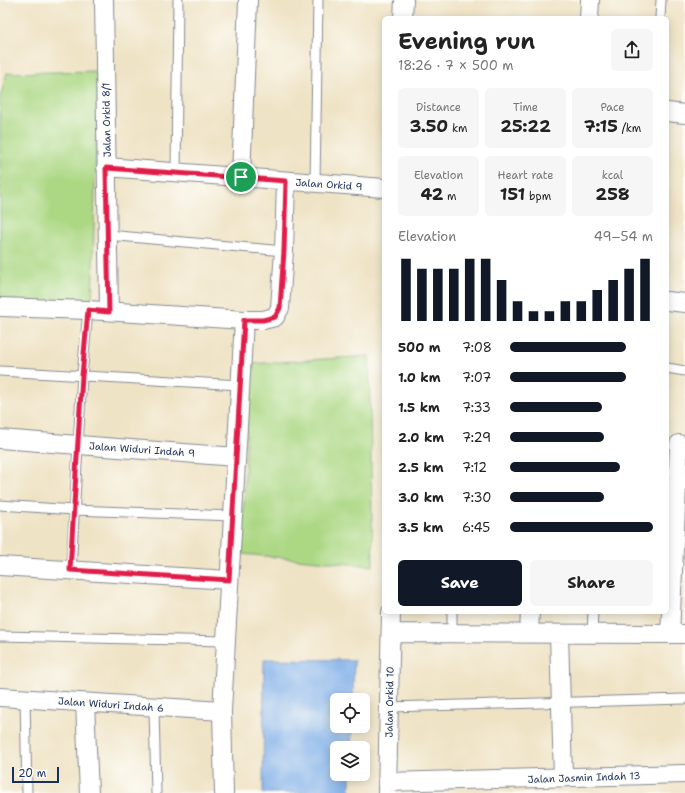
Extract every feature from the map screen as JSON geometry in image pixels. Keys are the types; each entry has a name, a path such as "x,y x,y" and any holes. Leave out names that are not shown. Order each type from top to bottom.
{"street":[{"name":"Jalan Orkid 8/1","path":"104,0 109,312"},
{"path":"241,177 248,0"},
{"path":"404,0 404,16"},
{"path":"589,16 590,0"},
{"path":"669,112 685,114"},
{"name":"Jalan Orkid 9","path":"106,168 382,188"},
{"path":"0,307 88,310 244,320 263,320 275,317 280,308 284,251 286,181"},
{"path":"669,301 685,303"},
{"path":"224,793 222,711 244,320"},
{"name":"Jalan Widuri Indah 9","path":"0,439 236,457"},
{"path":"390,633 678,634 677,443"},
{"path":"0,566 229,580"},
{"name":"Jalan Orkid 10","path":"387,788 391,614"},
{"path":"529,633 530,614"},
{"path":"559,634 563,778"},
{"name":"Jalan Widuri Indah 6","path":"0,698 222,711"},
{"path":"85,703 89,793"},
{"name":"Jalan Jasmin Indah 13","path":"387,788 563,778 685,774"}],"lane":[{"path":"176,173 178,0"},
{"path":"315,183 318,0"},
{"path":"660,16 661,0"},
{"path":"108,235 284,251"},
{"path":"70,570 82,376 88,310"},
{"path":"669,368 685,371"},
{"path":"0,371 240,385"},
{"path":"0,505 74,510 233,516"},
{"path":"452,614 452,633"},
{"path":"592,634 593,614"},
{"path":"0,636 226,641"},
{"path":"26,699 27,793"},
{"path":"389,707 685,699"},
{"path":"154,707 156,793"}],"green space":[{"path":"98,71 92,306 0,300 0,97 7,73"},
{"path":"369,356 373,566 242,554 249,364"}],"water":[{"path":"264,659 354,660 353,693 330,693 330,733 352,733 351,741 330,741 330,781 350,781 350,793 263,793"}],"route":[{"path":"106,168 241,177 286,181 284,251 280,308 275,317 263,320 244,320 229,580 70,570 82,376 88,310 109,312 106,168"}]}
